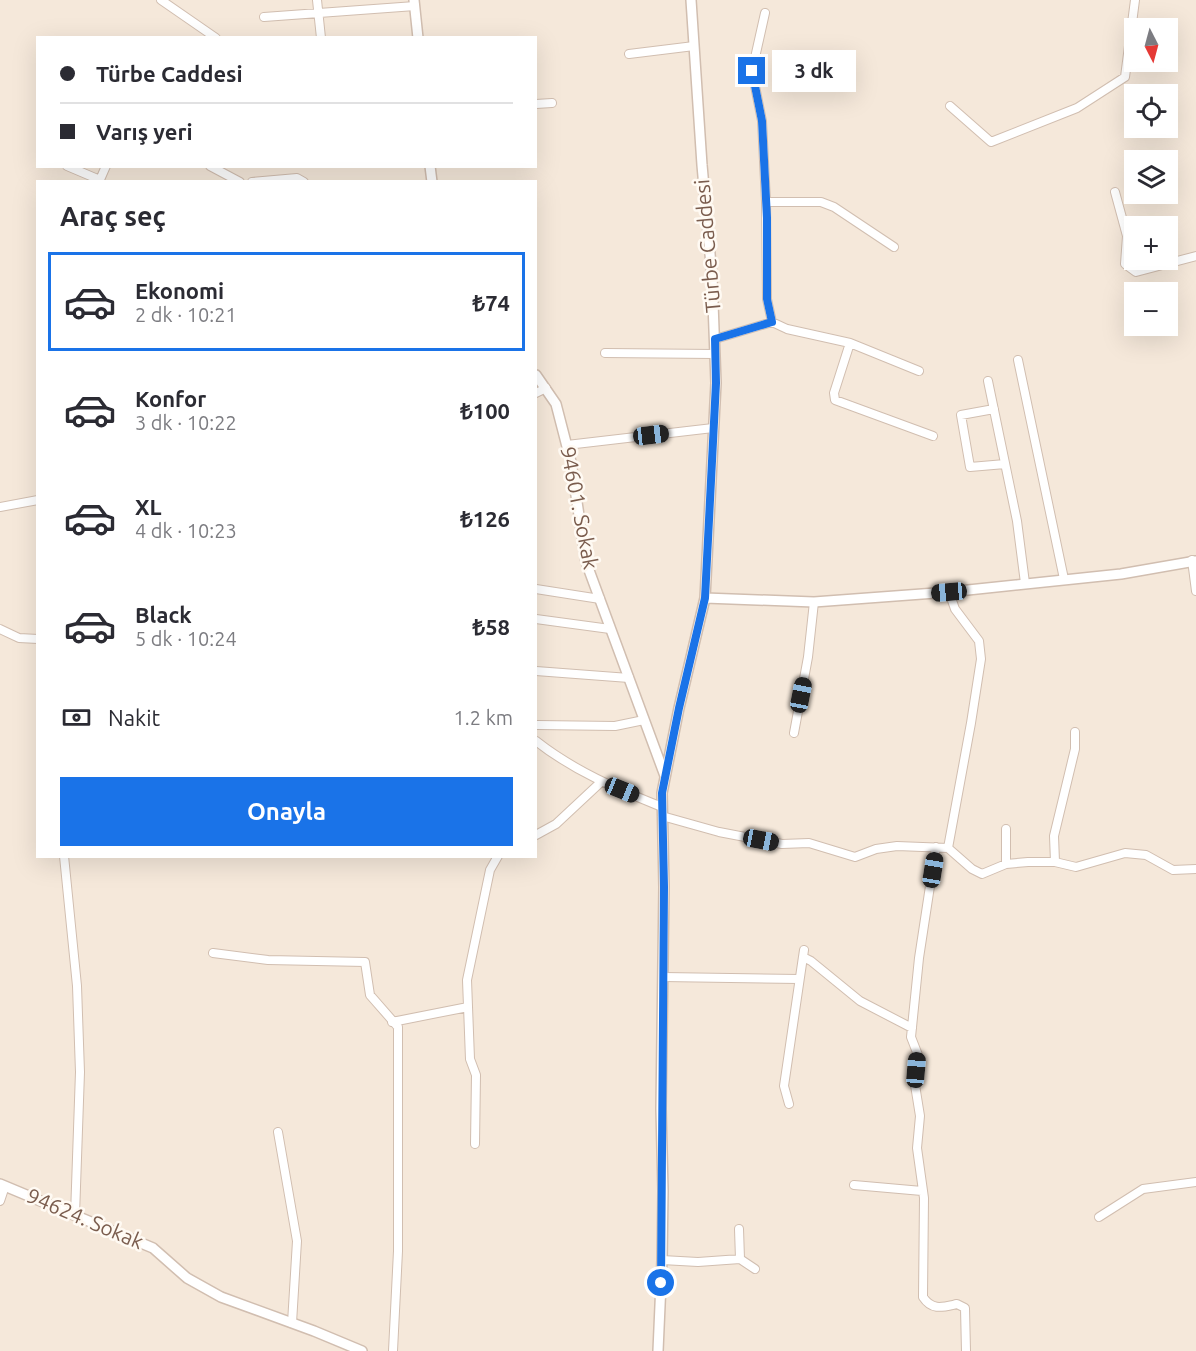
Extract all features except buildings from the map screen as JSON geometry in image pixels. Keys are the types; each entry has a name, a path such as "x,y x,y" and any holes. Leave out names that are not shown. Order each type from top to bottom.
{"street":[{"path":"161,0 213,36"},
{"path":"179,0 179,12"},
{"path":"317,0 321,36"},
{"name":"Türbe Caddesi","path":"658,1351 662,1260 662,811 665,776 705,598 716,354 691,0"},
{"path":"950,106 991,142 1077,108 1125,76 1135,0"},
{"path":"264,17 415,3 418,36"},
{"path":"765,13 752,71 762,121 767,299 772,322"},
{"path":"629,54 694,45"},
{"path":"537,104 552,103"},
{"path":"71,168 98,180"},
{"path":"214,168 236,180"},
{"path":"270,180 297,177 301,180"},
{"path":"1115,192 1127,236 1125,264 1136,272 1196,256"},
{"path":"766,202 821,202 834,207 894,247"},
{"path":"715,339 772,322 787,329 850,343 920,371"},
{"path":"850,343 834,393 835,400 933,436"},
{"path":"604,353 716,354"},
{"path":"1018,360 1064,579"},
{"name":"94601. Sokak","path":"537,376 556,404 567,445 584,553 665,776"},
{"path":"988,381 1017,521 1025,583"},
{"path":"537,392 546,388"},
{"path":"994,409 961,415 970,467 1005,464"},
{"path":"567,445 713,429"},
{"path":"0,507 36,500"},
{"path":"705,598 814,602 949,592 1122,574 1194,561 1196,591"},
{"path":"537,589 600,599"},
{"path":"948,848 981,659 979,641 955,609 949,592"},
{"path":"794,733 808,657 814,602"},
{"path":"537,619 610,629"},
{"path":"0,629 19,638 36,639"},
{"path":"537,671 629,678"},
{"path":"537,725 615,726 644,720"},
{"path":"1055,862 1054,836 1075,750 1075,732"},
{"path":"537,742 563,761 601,782 662,811 719,832 782,844 809,843 855,857 876,849 897,846 948,848 972,869 982,874 1006,864 1055,862 1076,867 1125,853 1146,855 1173,870 1196,869"},
{"path":"537,834 556,824 601,782"},
{"path":"1006,829 1006,864"},
{"path":"936,847 919,958 911,1037 918,1055 915,1085 920,1116 917,1148 922,1191 923,1297 928,1305 938,1308 957,1304 965,1308 966,1351"},
{"path":"64,858 77,987 80,1050 75,1215"},
{"path":"475,1144 476,1075 471,1059 467,980 472,946 490,870 497,858"},
{"path":"213,953 268,960 365,962 370,995 398,1027 398,1251 393,1351"},
{"path":"789,1104 784,1086 803,953 860,1001 912,1028"},
{"path":"663,977 799,979"},
{"path":"392,1022 468,1007"},
{"path":"278,1132 297,1241 292,1323"},
{"path":"1099,1217 1143,1189 1196,1182"},
{"path":"0,1201 2,1185"},
{"name":"94624. Sokak","path":"2,1185 153,1248 187,1278 221,1297 362,1351"},
{"path":"854,1185 922,1191"},
{"path":"739,1229 740,1258"},
{"path":"662,1260 698,1262 740,1258 755,1269"}],"shaded area":[{"path":"0,0 1196,0 1196,1351 0,1351"}],"route":[{"path":"661,1283 663,783 705,598 716,383 715,339 772,322 767,299 767,218 762,121 752,71"}]}
